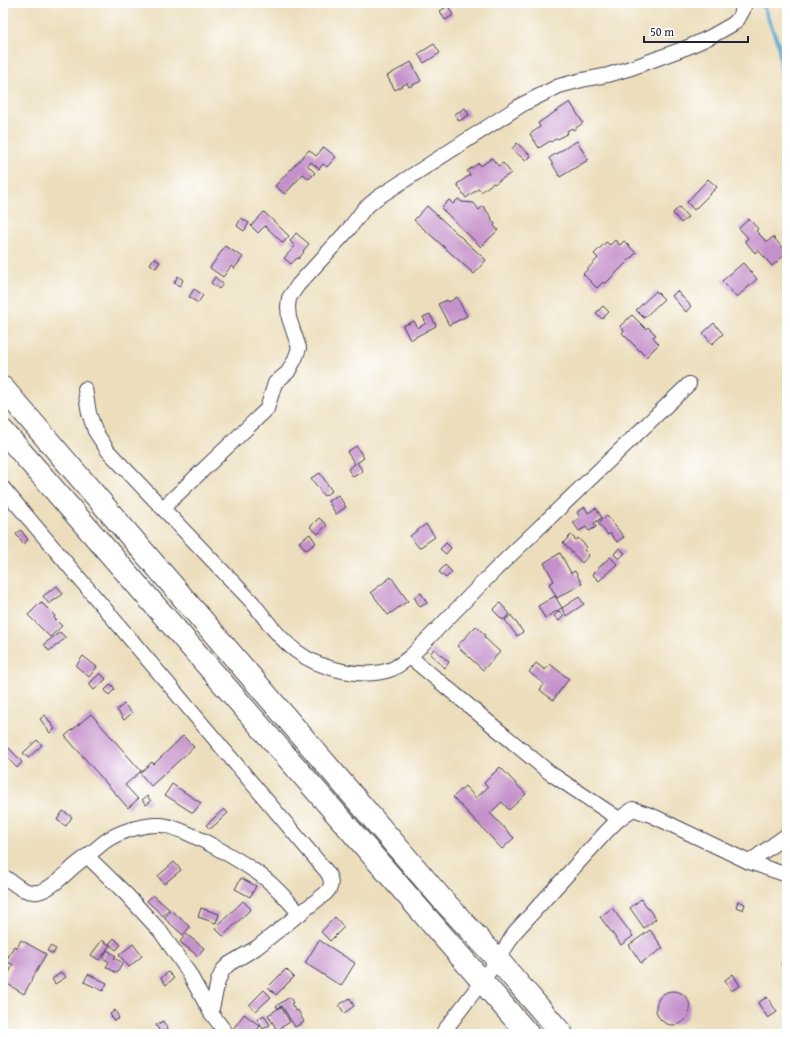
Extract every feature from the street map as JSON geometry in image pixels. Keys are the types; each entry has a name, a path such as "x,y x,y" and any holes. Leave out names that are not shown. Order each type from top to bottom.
{"main road":[{"path":"3,388 441,898 498,960 562,1034"},
{"path":"3,431 528,1034"}],"street":[{"path":"163,508 267,409 275,383 288,372 299,348 289,318 288,308 290,298 298,285 349,229 364,209 377,198 523,104 559,86 608,75 634,67 710,37 733,24 738,19 745,3"},
{"path":"85,389 89,413 96,431 108,451 253,603 278,634 296,652 327,667 351,672 374,674 392,669 410,657 496,569 689,384"},
{"path":"3,488 327,872 331,881 331,886 326,894 256,948 229,964 223,970 218,981 211,1013"},
{"path":"410,657 550,773 619,819"},
{"path":"442,1034 498,960 515,932 607,831 619,819 633,809 653,816 749,862 787,876"},
{"path":"3,876 21,888 31,892 40,892 50,887 104,842 114,836 131,830 161,825 177,829 197,838 224,852 258,873 270,882 300,914"},
{"path":"749,862 787,836"},
{"path":"87,856 126,894 160,932 186,968 211,1013 227,1034"}],"building":[{"path":"448,6 453,15 445,20 440,11"},
{"path":"434,44 440,53 424,63 418,54"},
{"path":"411,62 421,81 409,87 407,83 395,90 387,76"},
{"path":"570,102 583,123 573,130 572,128 567,131 568,133 558,139 557,138 551,142 550,141 539,148 530,134 540,127 538,123"},
{"path":"465,108 469,115 459,121 455,114"},
{"path":"577,141 588,160 560,177 549,158"},
{"path":"517,143 531,156 526,161 512,149"},
{"path":"324,147 336,157 327,167 323,164 319,169 311,162 308,166 315,173 309,179 303,174 285,194 275,186 309,150 316,156"},
{"path":"492,158 498,166 503,163 511,173 481,192 478,189 466,198 457,184 470,175 467,171 479,163 481,166"},
{"path":"708,179 717,187 694,210 687,202"},
{"path":"458,199 462,202 474,203 479,210 483,206 492,218 491,219 495,224 494,226 498,230 481,247 441,208 449,200 453,204"},
{"path":"427,206 486,260 474,274 414,220"},
{"path":"679,207 688,217 681,223 673,213"},
{"path":"264,212 289,236 283,243 265,226 258,233 251,226"},
{"path":"241,218 249,223 244,231 237,226"},
{"path":"749,219 758,229 756,231 767,242 773,237 787,253 772,266 758,250 755,253 745,241 748,238 739,228"},
{"path":"296,233 309,244 298,259 297,258 291,264 284,258 295,246 290,241"},
{"path":"615,240 620,245 624,241 636,253 605,284 603,282 597,288 583,274 598,258 594,254 606,242 610,245"},
{"path":"225,246 243,257 234,269 231,266 223,277 210,268"},
{"path":"154,258 160,262 156,268 150,264"},
{"path":"743,263 757,279 737,297 722,281"},
{"path":"178,276 183,280 180,286 174,283"},
{"path":"215,277 223,284 219,289 211,283"},
{"path":"194,289 203,295 198,303 189,297"},
{"path":"656,291 664,299 644,318 636,310"},
{"path":"677,291 691,306 686,312 672,296"},
{"path":"457,297 467,316 449,325 438,304 447,300 449,302"},
{"path":"603,306 609,312 602,319 596,313"},
{"path":"430,314 436,326 410,340 403,326 414,321 418,328 426,323 423,317"},
{"path":"632,315 646,329 648,327 656,335 653,337 659,344 646,357 622,333 624,331 620,326"},
{"path":"714,323 723,334 712,344 703,333"},
{"path":"356,446 364,458 357,463 363,471 353,477 348,469 355,464 347,452"},
{"path":"320,473 332,491 324,496 311,478"},
{"path":"338,495 346,507 336,514 328,501"},
{"path":"585,507 588,513 596,508 602,518 594,523 596,527 589,531 586,527 579,531 573,522 580,518 577,512"},
{"path":"607,516 624,537 617,542 610,533 608,535 598,523"},
{"path":"319,518 327,525 318,534 310,527"},
{"path":"426,524 435,537 419,548 410,536"},
{"path":"21,530 28,540 23,544 16,534"},
{"path":"310,534 316,543 306,550 299,542"},
{"path":"571,535 576,540 578,538 587,547 584,550 589,555 582,563 563,543"},
{"path":"446,543 451,548 446,554 440,549"},
{"path":"619,548 625,553 619,559 614,554"},
{"path":"560,553 571,573 575,571 582,584 557,598 549,584 554,581 544,563"},
{"path":"610,557 617,564 599,581 592,574"},
{"path":"445,565 452,572 446,578 439,572"},
{"path":"391,577 408,601 388,615 371,592"},
{"path":"57,586 63,594 49,604 43,596"},
{"path":"421,593 427,603 420,607 414,597"},
{"path":"555,596 562,608 545,618 538,606"},
{"path":"579,597 584,604 566,616 562,608"},
{"path":"41,602 55,616 54,618 62,626 50,637 28,615"},
{"path":"500,603 510,614 503,620 493,610"},
{"path":"559,611 564,616 559,621 554,616"},
{"path":"511,615 523,632 517,636 505,620"},
{"path":"476,626 485,635 484,637 500,652 483,670 457,646"},
{"path":"60,632 66,638 49,651 44,644"},
{"path":"434,649 449,662 445,668 430,654"},
{"path":"83,656 97,667 89,677 76,666"},
{"path":"536,663 545,670 550,664 569,679 553,700 540,690 544,684 529,672"},
{"path":"100,673 106,679 94,690 89,684"},
{"path":"111,684 115,689 109,695 105,690"},
{"path":"124,704 132,713 124,720 117,710"},
{"path":"91,714 141,771 125,785 138,799 128,808 65,736"},
{"path":"45,715 55,729 50,733 40,719"},
{"path":"183,736 194,747 151,786 140,773 152,762 154,764"},
{"path":"37,740 42,745 28,758 23,753"},
{"path":"7,746 22,762 17,768 3,753 3,750"},
{"path":"500,767 526,794 509,810 502,802 490,813 514,838 502,849 453,797 465,786 476,798 488,787 484,783"},
{"path":"172,784 201,803 193,813 165,795"},
{"path":"147,796 151,801 146,805 142,800"},
{"path":"224,809 228,813 210,829 206,825"},
{"path":"63,811 72,817 66,826 57,820"},
{"path":"174,862 181,870 164,884 158,876"},
{"path":"241,878 256,886 250,897 235,889"},
{"path":"153,895 169,909 163,916 147,901"},
{"path":"641,899 656,919 644,928 630,908"},
{"path":"243,901 251,909 223,936 215,928"},
{"path":"738,901 745,904 743,910 736,907"},
{"path":"201,908 219,914 216,923 198,917"},
{"path":"612,908 633,936 621,945 600,917"},
{"path":"171,910 190,927 183,935 164,918"},
{"path":"335,917 344,927 330,941 321,932"},
{"path":"650,930 663,948 641,963 629,945"},
{"path":"186,934 204,948 198,956 180,942"},
{"path":"114,938 121,945 116,950 109,944"},
{"path":"21,940 46,954 24,994 4,982 13,965 6,961 14,946 17,948"},
{"path":"102,940 110,945 99,960 91,955"},
{"path":"319,940 355,963 341,986 305,963"},
{"path":"133,944 142,956 129,967 119,955"},
{"path":"50,946 56,949 53,954 47,951"},
{"path":"107,950 116,956 114,958 123,963 117,973 106,967 109,962 103,958"},
{"path":"787,958 787,967 785,969 781,963"},
{"path":"286,969 294,977 276,995 268,987"},
{"path":"62,972 66,977 55,984 52,979"},
{"path":"168,972 174,978 166,985 161,978"},
{"path":"88,974 107,983 103,991 84,982"},
{"path":"733,974 740,986 731,991 725,980"},
{"path":"264,990 271,997 256,1011 249,1005"},
{"path":"673,991 685,996 690,1008 685,1020 673,1025 661,1020 656,1008 661,996"},
{"path":"290,997 293,1003 291,1004 296,1011 298,1010 304,1022 295,1027 282,1006 277,1008 276,1006"},
{"path":"767,997 777,1012 768,1018 758,1003"},
{"path":"350,998 354,1006 344,1013 339,1005"},
{"path":"281,1007 290,1022 277,1030 268,1015"},
{"path":"115,1010 119,1018 114,1021 110,1014"},
{"path":"244,1014 260,1026 254,1034 241,1034 233,1029"},
{"path":"264,1015 270,1025 263,1029 257,1019"},
{"path":"163,1021 171,1034 161,1034 156,1025"}],"waterway":[{"path":"762,3 778,43 787,110"}]}
